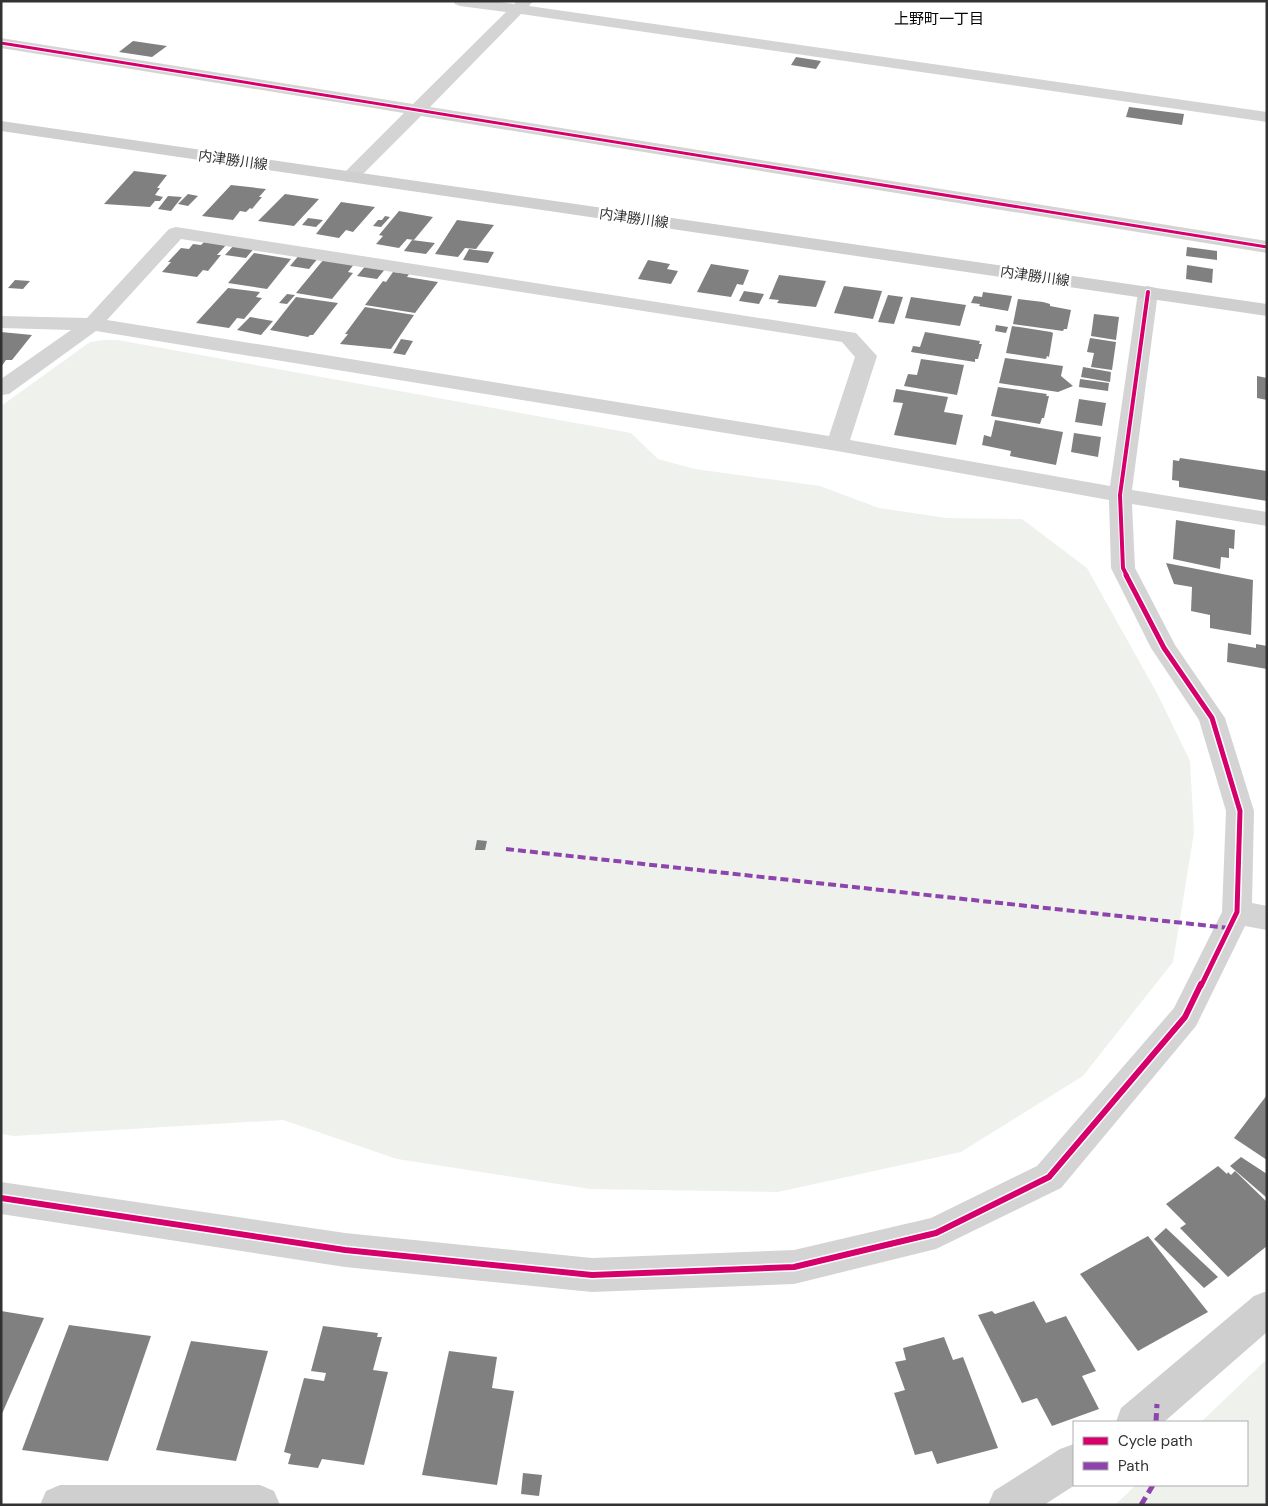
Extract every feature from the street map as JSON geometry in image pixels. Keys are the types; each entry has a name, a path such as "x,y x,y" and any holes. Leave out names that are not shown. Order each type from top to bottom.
{"main road":[{"name":"内津勝川線","path":"1,126 1267,310"},
{"path":"1136,1421 1267,1308"},
{"path":"1008,1505 1073,1464"},
{"path":"60,1505 260,1505"}],"street":[{"path":"460,1 522,5 1267,118"},
{"path":"350,177 522,5"},
{"path":"1,43 1267,247"},
{"path":"1,390 92,324 176,233 849,337 866,356 836,444"},
{"path":"1,1198 345,1250 592,1275 794,1267 936,1233 1049,1177 1186,1017 1252,915 1240,811 1212,718 1164,648 1123,568 1120,495 1148,292"},
{"path":"1,322 92,324 836,444 1120,495 1267,519"}],"shaded area":[{"path":"118,340 631,433 658,459 695,469 820,486 879,508 947,518 1022,519 1087,568 1158,695 1190,761 1194,833 1173,962 1083,1076 961,1152 778,1192 590,1189 397,1159 283,1120 14,1136 1,1134 1,406 90,342"},
{"path":"1267,1359 1267,1505 1115,1505 1135,1486 1248,1486 1248,1421 1202,1421"}],"building":[{"path":"133,41 167,46 152,57 119,52"},
{"path":"796,57 821,61 816,69 791,65"},
{"path":"1129,107 1184,114 1182,125 1126,117"},
{"path":"134,171 167,175 157,188 160,188 155,195 163,197 160,201 155,201 150,207 104,204"},
{"path":"231,185 266,189 252,209 250,208 246,212 240,211 233,220 202,216"},
{"path":"188,194 198,196 188,206 178,204"},
{"path":"285,194 319,199 294,226 258,221"},
{"path":"168,196 182,197 171,211 158,209"},
{"path":"341,202 375,207 353,232 346,230 339,238 316,234"},
{"path":"399,211 433,217 414,240 407,239 399,248 376,244 383,236 379,235"},
{"path":"385,216 390,217 381,227 373,226 378,220 382,220"},
{"path":"308,218 323,220 316,227 302,225"},
{"path":"457,220 494,225 476,249 465,248 458,257 435,254"},
{"path":"412,240 435,243 426,254 404,251"},
{"path":"204,242 226,245 217,255 221,255 208,271 203,270 197,277 162,272 171,262 168,262 181,248 189,249 193,244 201,245"},
{"path":"235,244 255,247 246,258 225,255"},
{"path":"1187,247 1217,251 1217,260 1186,256"},
{"path":"469,249 494,252 488,263 463,260"},
{"path":"254,253 291,259 267,289 228,283"},
{"path":"300,254 319,257 309,269 290,266"},
{"path":"324,259 355,263 348,272 353,273 332,299 296,293"},
{"path":"648,260 670,264 667,269 678,271 671,284 638,279"},
{"path":"367,264 386,268 377,279 357,276"},
{"path":"711,264 749,270 743,285 737,284 731,297 697,292"},
{"path":"1187,265 1213,269 1212,283 1186,279"},
{"path":"393,272 409,274 407,277 438,282 415,313 365,305 383,281 386,282"},
{"path":"779,275 826,281 816,307 777,303 779,300 769,299"},
{"path":"15,280 30,281 23,289 8,288"},
{"path":"844,286 882,291 873,319 834,313"},
{"path":"228,288 260,292 256,297 262,298 244,319 237,318 229,328 196,323"},
{"path":"744,291 764,294 759,304 739,301"},
{"path":"983,292 1012,296 1008,311 971,303 974,296 982,297"},
{"path":"287,294 295,295 287,304 279,303"},
{"path":"888,295 903,297 894,324 878,322"},
{"path":"296,297 338,303 313,335 308,337 270,330"},
{"path":"911,297 966,305 960,326 905,318"},
{"path":"1018,299 1043,302 1050,304 1050,306 1071,310 1067,329 1063,331 1013,324"},
{"path":"365,307 414,315 391,349 340,344"},
{"path":"1094,314 1119,317 1116,340 1091,336"},
{"path":"250,317 273,321 261,335 237,330"},
{"path":"996,325 1008,327 1006,333 995,331"},
{"path":"1012,326 1053,333 1049,357 1047,356 1046,359 1006,353"},
{"path":"1,332 32,335 12,360 6,360 1,367"},
{"path":"925,332 980,341 979,344 982,344 978,359 975,359 975,362 911,352 913,346 920,347"},
{"path":"1090,338 1116,342 1112,370 1091,367 1094,353 1087,352"},
{"path":"401,339 413,341 405,355 393,353"},
{"path":"1005,358 1063,366 1061,376 1073,386 1058,392 999,383"},
{"path":"921,359 964,365 957,395 904,386 908,374 917,375"},
{"path":"1083,367 1111,372 1110,382 1081,377"},
{"path":"1257,376 1267,378 1267,400 1257,398"},
{"path":"1080,379 1109,383 1108,391 1079,387"},
{"path":"998,387 1047,394 1046,396 1049,396 1044,418 1042,418 1040,424 991,416"},
{"path":"896,389 948,397 944,412 963,415 956,445 894,435 903,403 893,402"},
{"path":"1079,399 1106,403 1102,426 1075,422"},
{"path":"995,420 1063,432 1056,465 1010,456 1011,451 982,445 984,435 991,437"},
{"path":"1074,433 1101,437 1098,457 1071,452"},
{"path":"1180,458 1267,471 1267,501 1179,487 1179,481 1172,480 1173,460 1179,461"},
{"path":"1176,520 1235,530 1234,549 1229,548 1229,558 1221,557 1220,569 1173,559"},
{"path":"1166,563 1253,580 1251,635 1210,628 1210,615 1191,611 1192,587 1174,584"},
{"path":"1228,643 1256,648 1256,644 1267,646 1267,669 1227,662"},
{"path":"477,840 487,841 485,850 475,850"},
{"path":"1267,1095 1267,1160 1234,1138"},
{"path":"1241,1157 1267,1174 1267,1198 1230,1166"},
{"path":"1218,1166 1227,1174 1228,1172 1231,1175 1235,1171 1267,1202 1267,1246 1228,1277 1180,1228 1186,1224 1166,1204"},
{"path":"1166,1228 1218,1277 1204,1288 1154,1239"},
{"path":"1148,1236 1208,1312 1138,1351 1080,1274"},
{"path":"1034,1301 1046,1323 1066,1316 1096,1371 1082,1376 1099,1409 1052,1426 1037,1398 1022,1403 978,1315 992,1311 995,1314"},
{"path":"1,1311 44,1318 1,1416"},
{"path":"69,1325 151,1336 108,1461 22,1450"},
{"path":"323,1326 378,1333 377,1337 382,1337 373,1370 388,1372 364,1465 322,1459 318,1468 288,1464 291,1454 284,1452 304,1378 324,1381 326,1373 311,1371"},
{"path":"944,1337 953,1360 963,1357 998,1448 937,1464 932,1451 915,1455 894,1393 905,1390 895,1362 906,1360 903,1348"},
{"path":"191,1341 268,1351 236,1461 156,1450"},
{"path":"449,1351 497,1357 492,1388 514,1391 497,1485 422,1475"},
{"path":"523,1473 542,1475 539,1496 521,1494"}],"marked path":[{"path":"506,849 1229,928"},
{"path":"1156,1421 1157,1404"},
{"path":"1141,1505 1152,1486"}],"cycle path":[{"path":"1,43 1267,247"},
{"path":"1,1198 345,1250 592,1275 794,1267 936,1233 1049,1177 1185,1017 1237,912 1240,811 1212,718 1164,648 1123,568 1120,495 1148,292"}],"district":[{"name":"上野町一丁目","path":"939,19"}]}
